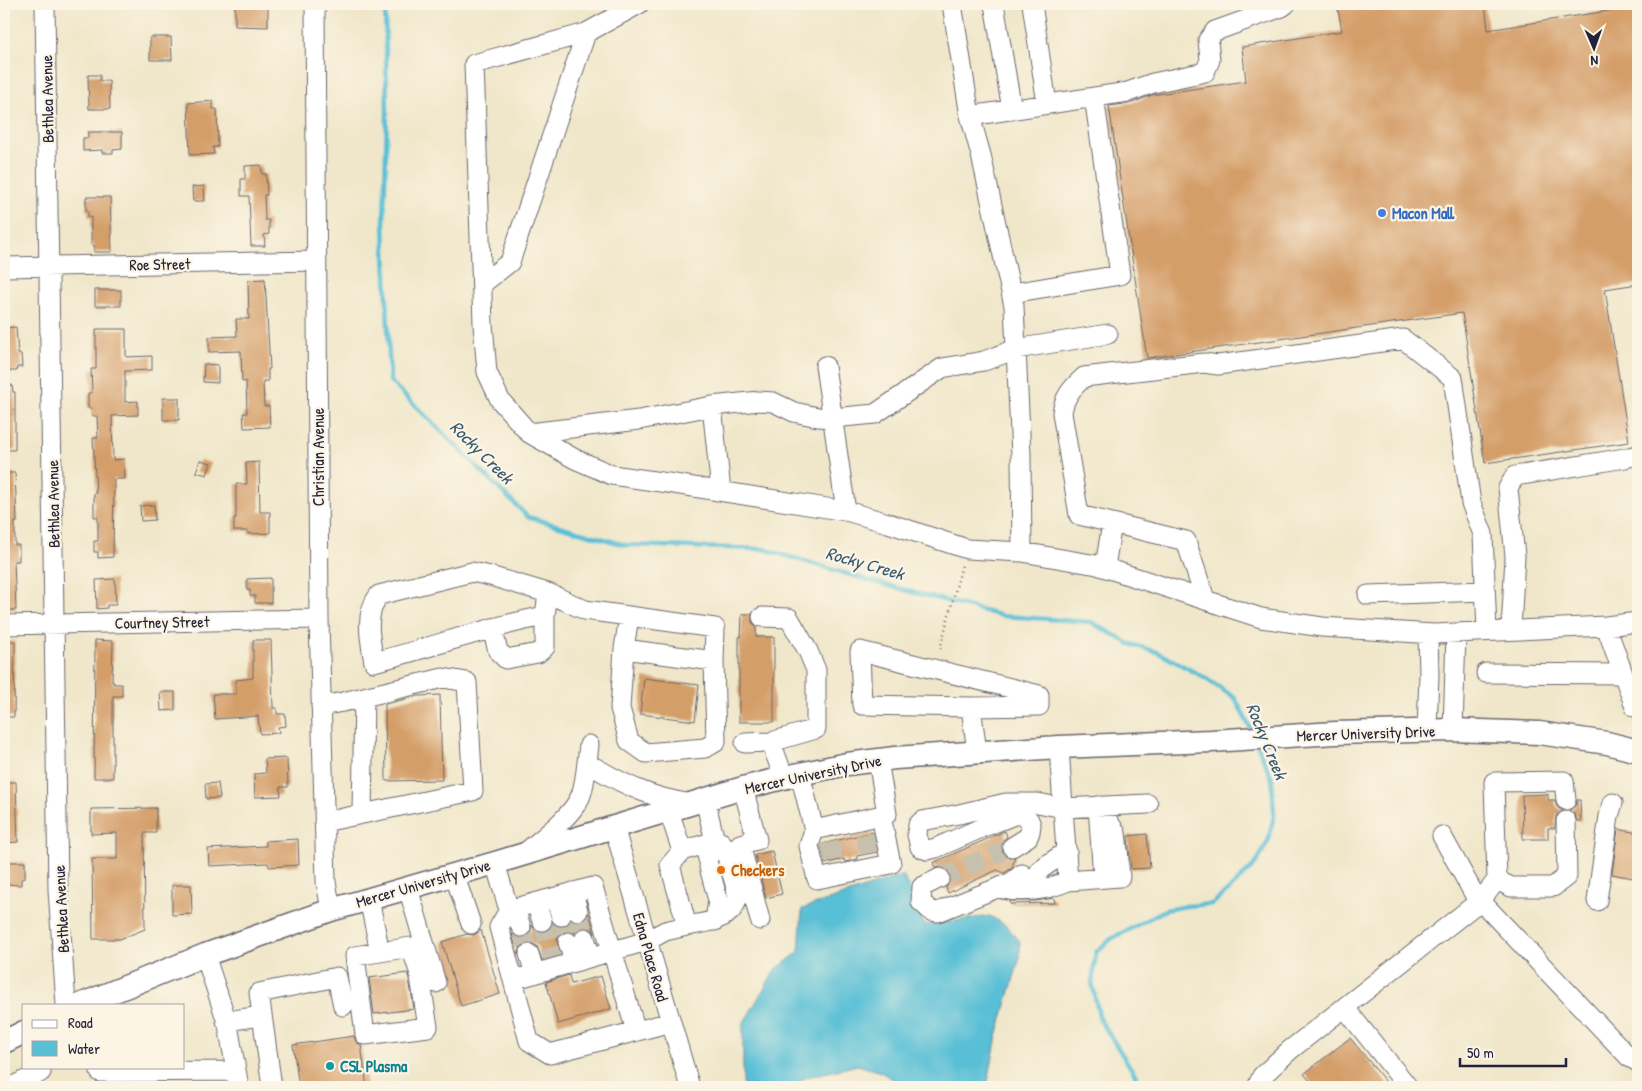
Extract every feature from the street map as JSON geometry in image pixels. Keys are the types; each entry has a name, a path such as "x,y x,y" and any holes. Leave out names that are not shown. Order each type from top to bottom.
{"main road":[{"name":"Mercer University Drive","path":"82,1004 205,955 331,910 743,788 847,764 977,752 1059,747 1211,741 1335,733 1452,730 1539,733 1606,743 1638,751"}],"street":[{"name":"Bethlea Avenue","path":"45,4 58,890 66,1004"},
{"name":"Christian Avenue","path":"315,4 319,619 326,882 331,910"},
{"path":"639,4 586,33 474,64 487,372 500,400 529,433 575,460 612,475 846,511 967,549 1022,552 1097,565 1261,618 1322,628 1428,634 1606,626 1638,622"},
{"path":"952,4 970,116 1014,306 1021,455 1022,552"},
{"path":"994,4 1012,110"},
{"path":"1032,4 1047,104"},
{"path":"970,116 1128,92 1153,83 1205,72 1210,60 1208,40 1215,31 1286,4"},
{"path":"482,284 510,262 586,33"},
{"path":"1012,293 1120,275 1094,97"},
{"name":"Roe Street","path":"4,267 317,260"},
{"path":"529,433 639,420 712,406 760,401 773,402 794,412 833,418 874,414 942,368 984,361 1016,349 1108,334"},
{"path":"1205,599 1186,541 1079,515 1062,413 1063,401 1074,386 1084,378 1204,363 1218,365 1403,339 1453,378 1471,504 1483,534 1487,631"},
{"path":"825,366 846,511"},
{"path":"712,406 721,491"},
{"path":"1511,630 1515,556 1508,488 1515,476 1638,455"},
{"path":"1105,567 1112,523"},
{"path":"545,616 492,628 416,652 374,662 370,640 370,611 373,603 379,596 472,572 548,593 585,610 715,628 716,742 705,748 646,753 628,741 620,708 628,616"},
{"path":"1368,595 1485,591"},
{"path":"492,628 498,651 506,659 538,654 545,647 545,616 548,593"},
{"path":"745,743 771,742 816,729 816,670 808,651 788,618 762,617"},
{"name":"Courtney Street","path":"4,625 319,619"},
{"path":"1606,626 1636,707"},
{"path":"1452,730 1456,633"},
{"path":"1427,731 1428,634"},
{"path":"624,649 714,661"},
{"path":"860,651 1038,695 1039,706 971,707 862,705 860,651"},
{"path":"1486,673 1623,674"},
{"path":"321,706 443,678 467,682 473,791 324,822"},
{"path":"362,814 364,697"},
{"path":"971,707 977,752"},
{"path":"771,742 823,833"},
{"path":"522,855 560,823 581,796 589,745"},
{"path":"1059,747 1068,881"},
{"path":"878,760 887,814 881,816 864,827 823,833 809,846 816,879 835,868 871,861 891,864 881,816"},
{"path":"513,980 647,941 665,931 715,921 732,909 737,896 723,853 699,802 664,800 619,782 596,768"},
{"path":"1256,1087 1262,1076 1290,1050 1481,900 1498,880 1494,782 1564,781 1566,800"},
{"path":"743,788 757,840 740,844 760,920"},
{"path":"1012,846 1028,837 1030,832 1031,825 1029,820 1023,815 1014,815 936,848 927,850 920,847 918,825 922,821 1006,803 1038,803 1063,808 1148,804"},
{"path":"1597,901 1609,816 1613,803"},
{"path":"1024,878 1011,891 1052,888 1068,881 1115,870 1098,806"},
{"path":"669,811 682,851"},
{"path":"1498,880 1511,887 1552,887 1567,876 1566,821"},
{"name":"Edna Place Road","path":"614,827 690,1087"},
{"path":"1442,836 1474,894 1629,1057 1638,1062"},
{"path":"715,921 718,900 706,852 708,846 723,853"},
{"path":"682,851 723,853"},
{"path":"682,851 670,865 687,926"},
{"path":"940,878 922,887 921,902 931,911 938,912 1024,878 1067,851"},
{"path":"495,863 512,909 521,927"},
{"path":"454,874 471,924"},
{"path":"636,1031 593,887 512,909 499,927 529,1040 550,1054 670,1022"},
{"path":"408,888 436,983"},
{"path":"564,895 570,913"},
{"path":"369,899 380,952"},
{"path":"536,903 542,921"},
{"path":"577,940 583,960"},
{"path":"412,947 419,971 428,1027 365,1035 355,956 380,952 412,947"},
{"path":"529,954 535,974"},
{"path":"100,1072 194,1079 238,1079 226,1021 205,955"},
{"path":"272,1087 259,994 338,977 343,1006"},
{"path":"1345,1008 1408,1087"},
{"path":"226,1021 262,1016"},
{"path":"12,1087 43,1076"}],"path":[{"path":"940,649 960,572"}],"water":[{"path":"903,875 925,925 990,916 1007,926 1020,942 1020,957 997,1036 987,1087 905,1087 881,1072 858,1065 807,1077 793,1087 743,1087 743,1024 775,970 799,952 802,909"}],"building":[{"path":"235,4 268,4 268,27 235,26"},
{"name":"Macon Mall","path":"1337,4 1485,4 1488,30 1638,6 1638,284 1605,289 1629,442 1485,463 1462,313 1147,358 1109,106 1132,103 1152,95 1246,81 1242,47 1342,31"},
{"path":"150,37 171,37 172,60 150,60"},
{"path":"88,75 100,75 100,81 109,81 110,109 89,109"},
{"path":"213,101 213,109 217,109 218,147 213,147 214,154 190,155 188,103"},
{"path":"88,132 122,132 122,149 113,150 113,153 102,153 102,150 83,151 83,138 88,138"},
{"path":"261,165 262,174 266,174 267,195 264,195 265,220 269,220 269,234 264,235 265,246 251,246 249,196 241,196 241,179 245,179 245,166"},
{"path":"204,186 205,201 193,201 192,187"},
{"path":"86,197 110,197 112,252 94,252 94,245 91,245 91,217 88,217 88,211 86,211"},
{"path":"265,279 270,369 268,369 268,381 263,381 264,406 269,406 270,427 244,428 243,413 247,413 246,381 242,382 241,351 209,352 209,337 237,336 236,319 249,319 248,280"},
{"path":"95,290 121,290 121,306 95,306"},
{"path":"16,327 18,354 21,354 22,367 17,367 17,371 4,371 4,328"},
{"path":"96,329 126,329 126,357 152,356 152,370 125,371 125,402 138,401 138,415 112,416 113,460 124,459 125,479 114,479 113,557 98,558 98,552 94,552 94,541 98,541 98,517 94,517 94,493 96,493 93,438 98,438 97,416 92,416 91,408 88,408 88,393 92,393 91,369 96,369"},
{"path":"204,364 218,365 218,383 203,382"},
{"path":"4,385 12,385 13,392 15,392 15,450 4,450"},
{"path":"163,398 179,398 179,420 163,420"},
{"path":"200,460 211,463 207,475 196,472"},
{"path":"259,462 260,512 270,512 270,533 248,534 248,531 234,531 236,484 247,484 246,463"},
{"path":"4,473 15,473 17,522 15,522 15,545 19,545 19,561 14,561 16,610 4,610"},
{"path":"154,505 155,520 141,521 140,506"},
{"path":"271,578 271,603 255,603 255,596 250,596 250,590 247,590 247,579"},
{"path":"115,579 116,605 107,605 107,608 97,609 96,580"},
{"path":"742,614 752,614 752,622 756,627 756,637 774,637 774,722 739,722 739,637 741,637"},
{"path":"95,640 113,641 112,682 114,684 122,684 122,696 113,696 113,778 94,778"},
{"path":"253,640 271,640 273,708 277,708 277,714 285,714 286,726 278,727 279,733 260,734 258,716 215,719 213,694 236,694 236,680 253,678"},
{"path":"4,641 15,641 14,717 4,717"},
{"path":"644,678 699,685 695,721 640,714"},
{"path":"160,692 175,692 175,710 161,711"},
{"path":"440,695 442,780 386,781 385,704 418,696"},
{"path":"287,758 288,787 280,787 281,796 255,797 254,774 266,773 265,759"},
{"path":"4,782 16,782 18,842 4,843"},
{"path":"218,783 220,798 206,799 205,784"},
{"path":"1548,794 1548,800 1555,800 1557,807 1563,811 1556,816 1555,828 1548,828 1548,839 1523,839 1522,795"},
{"path":"1577,800 1580,800 1581,821 1577,821 1575,815 1569,811 1576,805"},
{"path":"156,808 156,833 144,833 145,929 120,939 93,939 92,859 117,859 117,833 91,834 91,809"},
{"path":"1618,829 1638,833 1638,879 1612,874"},
{"path":"1005,831 1007,837 1002,841 1001,848 1006,857 1015,857 1012,868 1004,873 997,870 948,893 946,888 951,879 950,873 946,868 935,868 933,863"},
{"path":"873,832 877,852 857,856 858,859 845,862 844,859 825,864 822,844"},
{"path":"1147,834 1150,868 1131,869 1128,836"},
{"path":"298,839 299,865 269,867 268,863 209,866 208,849 266,846 266,841"},
{"path":"772,851 782,894 766,898 755,855"},
{"path":"6,862 25,862 25,878 21,879 21,885 5,884"},
{"path":"172,885 191,885 192,914 172,915"},
{"path":"1054,898 1055,903 1010,904 1010,901 1036,901"},
{"path":"589,913 595,934 592,929 587,927 581,927 575,933 564,931 557,940 560,955 542,960 537,946 525,943 521,946 518,955 512,934 518,938 525,937 530,934 532,925 535,930 540,932 550,929 553,924 558,927 564,927 571,920 581,922 586,919"},
{"path":"481,930 500,994 461,1006 442,942 467,934 474,935"},
{"path":"408,973 414,1009 374,1014 369,978"},
{"path":"569,975 571,984 601,976 611,1009 558,1024 546,982"},
{"name":"CSL Plasma","path":"354,1036 356,1042 361,1045 367,1087 299,1087 293,1045"},
{"path":"1350,1038 1390,1087 1315,1087 1304,1074"}],"waterway":[{"name":"Rocky Creek","path":"385,4 387,111 384,224 390,381 528,517 625,545 764,549 867,580 1003,616 1091,622 1130,644 1157,652 1200,675 1235,698 1252,732"},
{"name":"Rocky Creek","path":"1143,1087 1100,1020 1092,983 1096,952 1111,939 1165,910 1212,904 1257,862 1269,839 1274,815 1272,779 1258,746"}],"tunnel":[{"path":"865,834 869,854"},
{"path":"830,842 834,862"},
{"path":"940,878 1012,847"},
{"path":"578,911 585,938"},
{"path":"561,916 568,942"},
{"path":"542,921 556,968"},
{"path":"521,927 529,954"}],"place":[{"name":"Macon Mall","path":"1382,213"},
{"name":"Checkers","path":"721,870"},
{"name":"CSL Plasma","path":"330,1066"}]}
